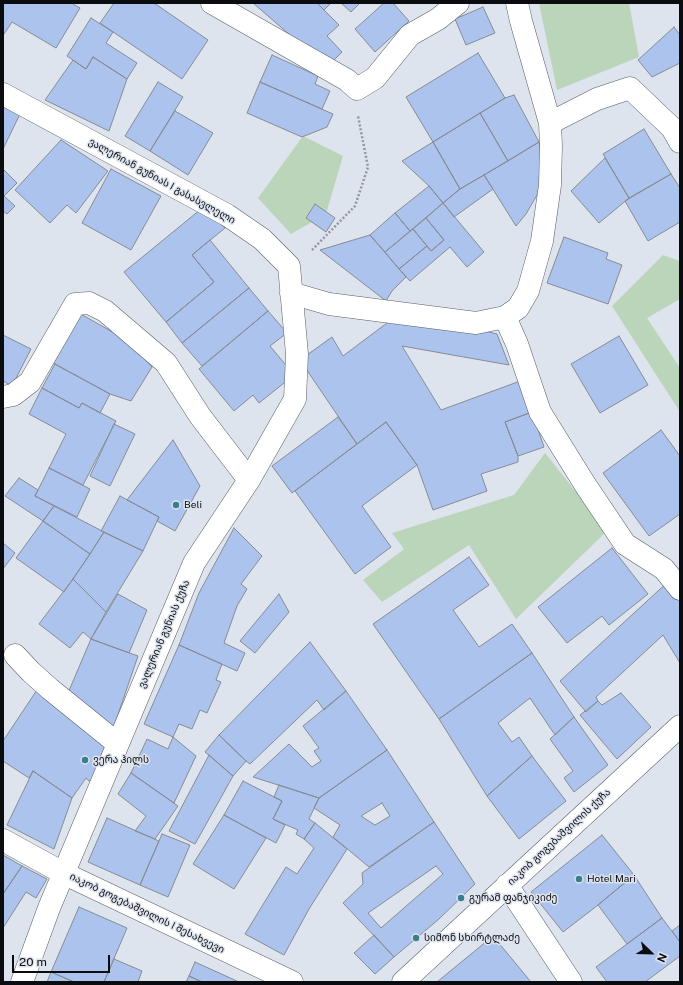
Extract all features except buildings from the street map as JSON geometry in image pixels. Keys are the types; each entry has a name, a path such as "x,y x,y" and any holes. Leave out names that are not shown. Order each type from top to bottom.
{"street":[{"path":"212,3 347,80 357,89 375,78 410,35 438,19 458,3"},
{"path":"291,293 329,304 476,323 504,317 518,308 528,291 542,241 550,186 550,123 517,3"},
{"path":"550,123 597,99 630,88 672,128 680,142"},
{"name":"ვალერიან გუნიას I გასასვლელი","path":"3,94 227,215 262,239 289,266 291,293"},
{"name":"ვალერიან გუნიას ქუჩა","path":"22,982 48,908 194,563 249,480 295,399 297,354 291,293"},
{"path":"3,397 13,395 30,382 75,304 89,304 105,311 166,363 200,416 249,480"},
{"path":"504,317 517,344 540,412 586,486 625,544 664,569 680,589"},
{"path":"15,655 50,689 118,744"},
{"name":"იაკობ გოგებაშვილის ქუჩა","path":"403,982 680,726"},
{"name":"იაკობ გოგებაშვილის I შესახვევი","path":"3,840 63,873 292,982"},
{"path":"507,885 571,982"}],"path":[{"path":"311,251 355,206 368,167 357,114 357,89"}],"green space":[{"path":"539,3 629,3 639,57 557,90"},
{"path":"303,136 343,156 326,214 291,234 258,198"},
{"path":"663,255 680,261 680,299 647,318 680,368 680,412 612,306"},
{"path":"545,453 607,531 516,619 469,545 382,602 363,580 404,549 392,533 514,495"}],"place":[{"name":"Beli","path":"176,505"},
{"name":"ვერა ჰილს","path":"85,760"},
{"name":"Hotel Mari","path":"579,879"},
{"name":"გურამ ფანჯიკიძე","path":"461,898"},
{"name":"სიმონ სხირტლაძე","path":"416,938"}]}
